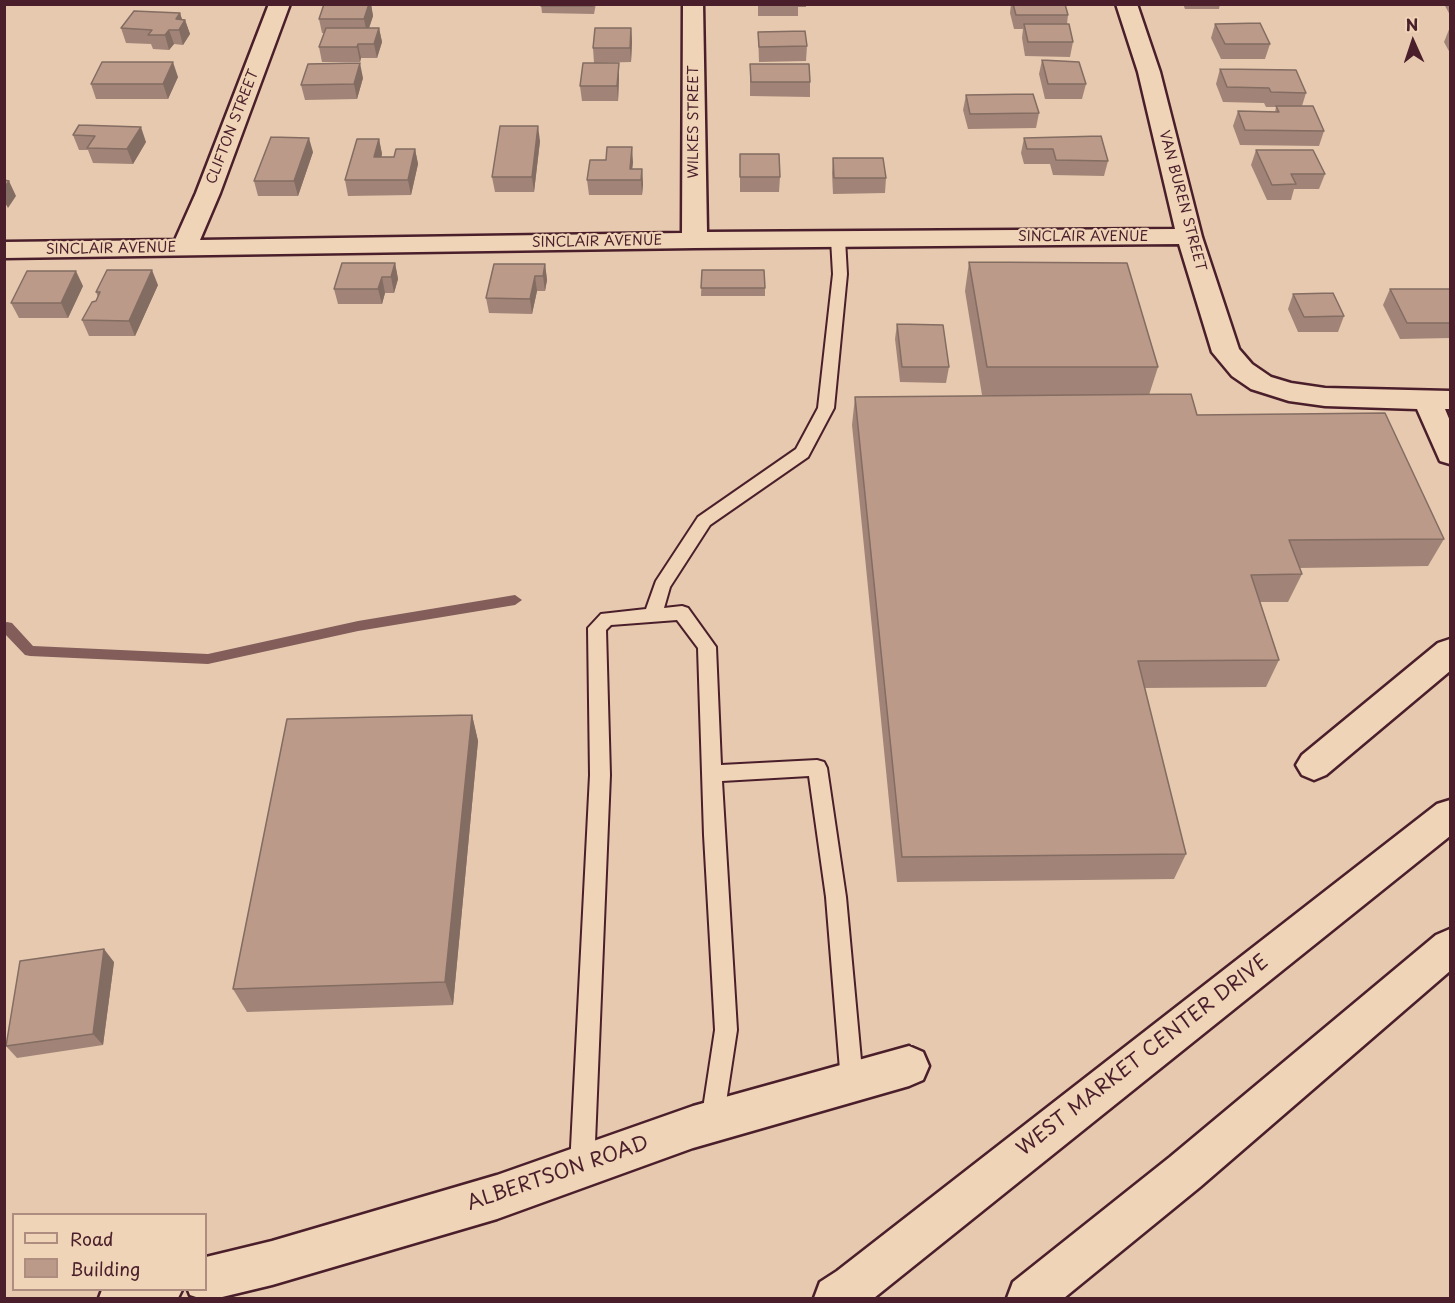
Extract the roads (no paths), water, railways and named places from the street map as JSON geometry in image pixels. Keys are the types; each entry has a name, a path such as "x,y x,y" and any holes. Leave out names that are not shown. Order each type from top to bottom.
{"street":[{"name":"CLIFTON STREET","path":"183,248 208,194 280,4"},
{"name":"WILKES STREET","path":"693,4 695,240"},
{"name":"VAN BUREN STREET","path":"1126,4 1149,72 1189,237 1226,352 1242,370 1261,383 1289,392 1325,397 1439,400"},
{"name":"SINCLAIR AVENUE","path":"4,250 838,238 1189,237"},
{"path":"1439,400 1450,454"},
{"path":"1314,765 1450,652"},
{"name":"WEST MARKET CENTER DRIVE","path":"836,1299 1450,815"},
{"path":"1029,1299 1185,1172 1450,947"},
{"name":"ALBERTSON ROAD","path":"207,1279 272,1263 452,1210 712,1122 909,1066"},
{"path":"121,1299 155,1291"}],"lane":[{"path":"653,615 662,586 704,521 802,453 826,408 840,274 838,238"},
{"path":"582,1167 600,749 597,628 607,619 682,613 707,647 726,1030 712,1122"},
{"path":"712,774 817,768 836,897 852,1082"}],"waterway":[{"path":"7,627 30,651 208,659 358,626 515,600"}]}
